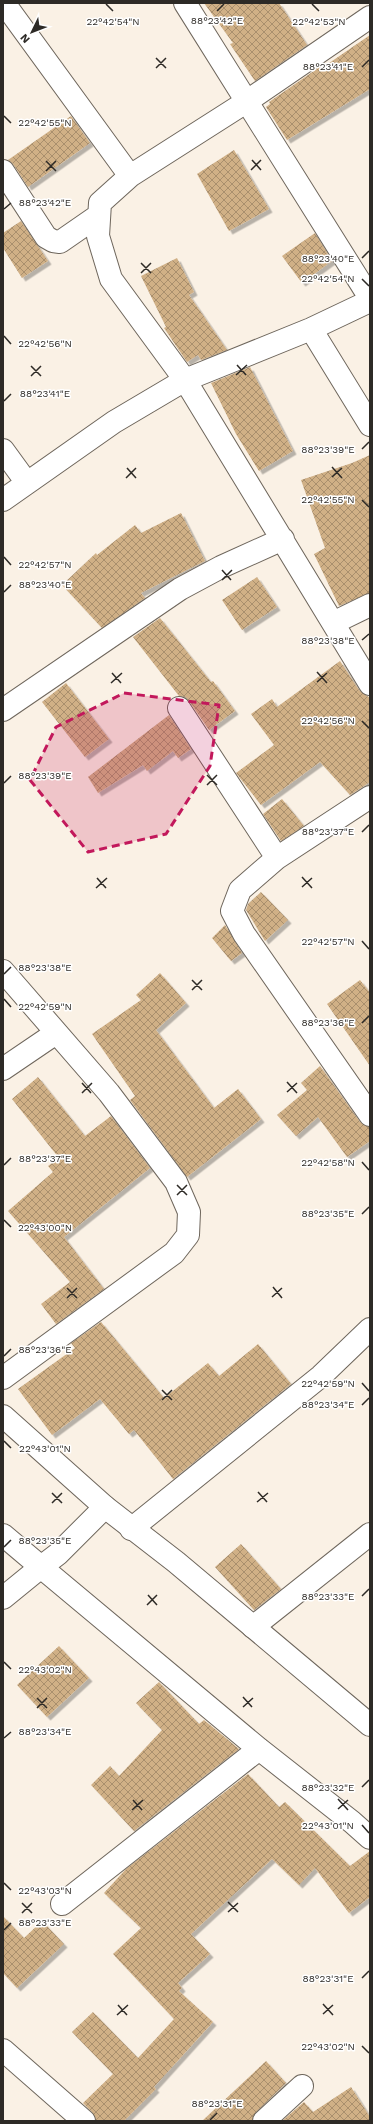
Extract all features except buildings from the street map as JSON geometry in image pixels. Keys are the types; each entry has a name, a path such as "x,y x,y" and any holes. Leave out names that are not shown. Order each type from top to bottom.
{"street":[{"path":"4,3 130,176"},
{"path":"3,500 114,422 185,380 311,329 370,300 185,3"},
{"path":"370,17 246,102 130,176 100,203 98,236 111,279 185,380 370,684"},
{"path":"3,170 46,237 53,241 60,242 99,215"},
{"path":"311,329 370,424"},
{"path":"3,450 27,483"},
{"path":"3,710 180,589 221,567 283,539"},
{"path":"333,623 370,605"},
{"path":"179,708 277,858"},
{"path":"370,797 277,858 240,890 232,911 235,920 370,1115"},
{"path":"3,970 109,1093 176,1182 189,1212 188,1235 174,1253 3,1378"},
{"path":"3,1070 56,1033"},
{"path":"131,1529 321,1376 370,1329"},
{"path":"3,1416 131,1529 176,1562 370,1725"},
{"path":"3,1598 58,1554 105,1507"},
{"path":"253,1627 370,1534"},
{"path":"3,1535 258,1749 352,1822 370,1838"},
{"path":"62,1904 258,1749"},
{"path":"3,2050 84,2121"},
{"path":"264,2121 302,2086"}],"highlighted area":[{"path":"124,693 219,705 210,766 166,834 88,852 30,780 56,727"}]}
